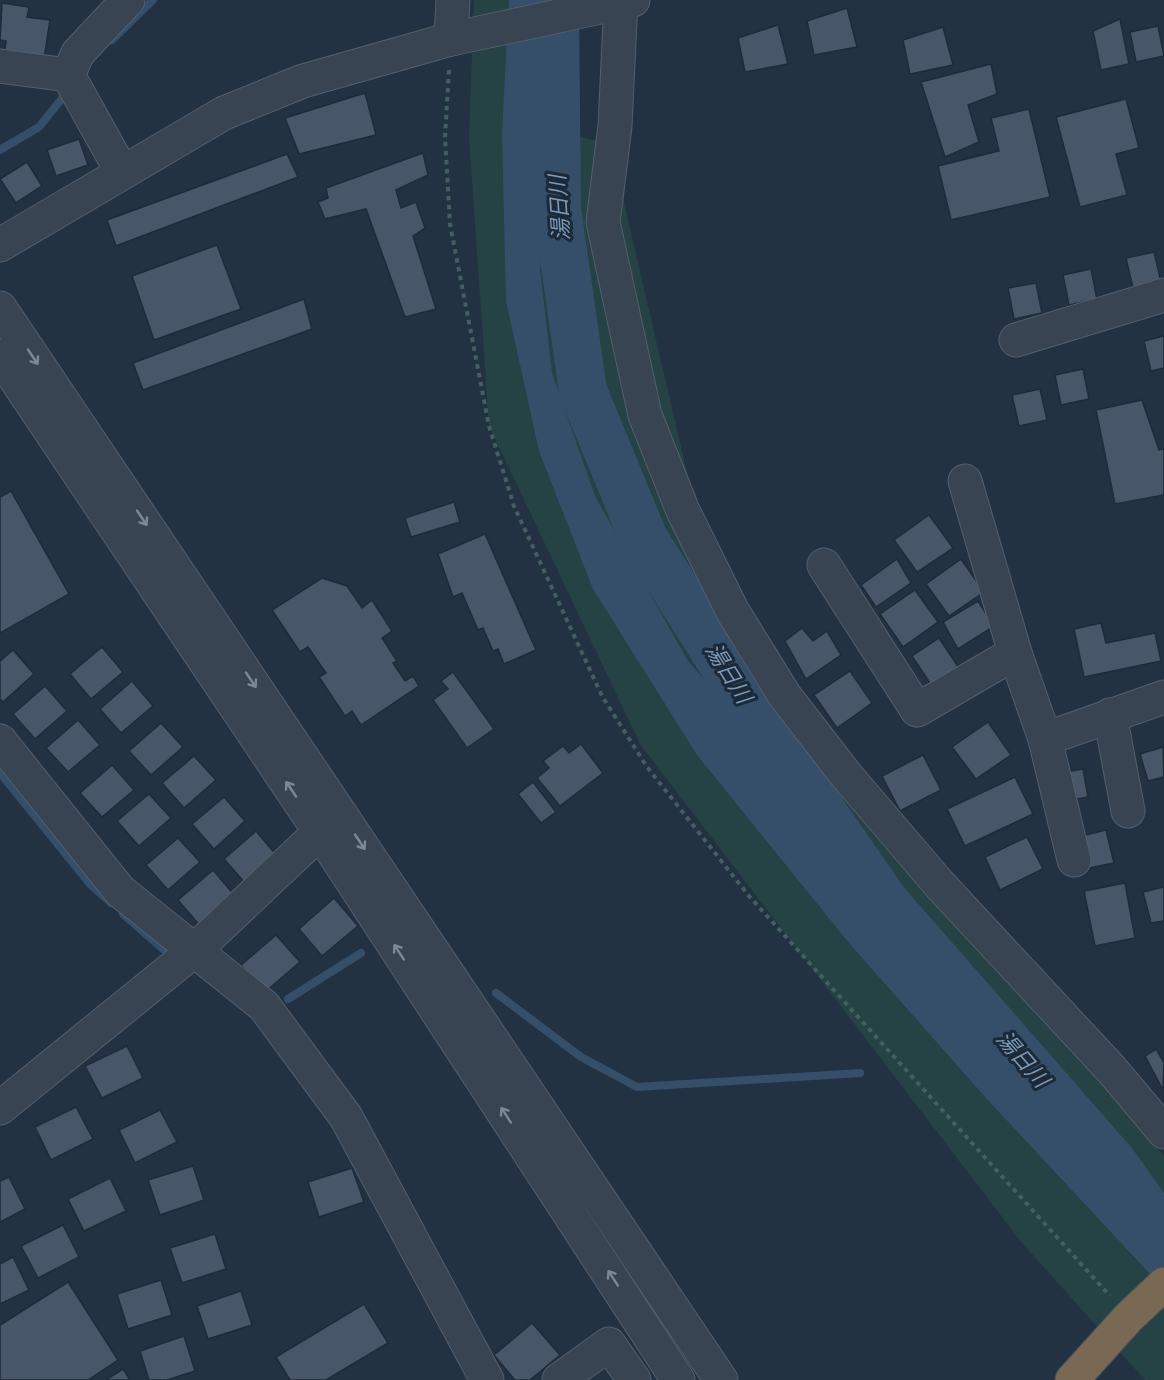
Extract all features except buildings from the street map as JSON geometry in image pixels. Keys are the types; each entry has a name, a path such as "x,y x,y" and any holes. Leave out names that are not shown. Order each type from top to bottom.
{"highway":[{"path":"1072,1380 1132,1314 1164,1284"}],"street":[{"path":"68,75 78,53 128,0"},
{"path":"453,0 455,38"},
{"path":"0,245 234,109 303,81 455,38 621,2 615,126 603,222 645,415 683,511 733,612 785,696 846,775 940,885 1151,1109 1164,1132"},
{"path":"0,66 68,75"},
{"path":"68,75 123,172"},
{"path":"1016,340 1164,295"},
{"path":"0,308 721,1380"},
{"path":"0,356 320,832 678,1380"},
{"path":"965,481 1016,653 1045,739 1074,860"},
{"path":"824,565 917,710 1016,653"},
{"path":"1045,739 1164,697"},
{"path":"1110,715 1128,811"},
{"path":"0,741 120,891 196,949 264,1006 346,1117 487,1380"},
{"path":"0,1108 196,949 320,832"},
{"path":"559,1380 609,1344 639,1318"},
{"path":"609,1344 634,1380"}],"path":[{"path":"455,38 445,137 450,224 489,426 514,506 602,696 647,767 749,896 1132,1314"}],"green space":[{"path":"474,0 561,0 556,132 610,143 696,511 821,739 1164,1156 1164,1380 1145,1380 1022,1243 640,744 489,426 469,137"}],"water":[{"path":"509,0 559,0 540,269 552,373 595,496 688,661 770,755 1072,1127 1164,1221 1164,1289 986,1098 849,943 697,755 593,589 539,451 506,301 502,133"}],"waterway":[{"path":"112,40 153,0"},
{"name":"湯日川","path":"555,10 557,209 583,391 644,539 748,704 884,901 1114,1164 1164,1235"},
{"path":"0,150 39,127 64,96"},
{"path":"0,773 90,884 111,903"},
{"path":"123,914 163,949"},
{"path":"288,999 361,953"},
{"path":"496,993 581,1057 637,1087 860,1073"}]}
